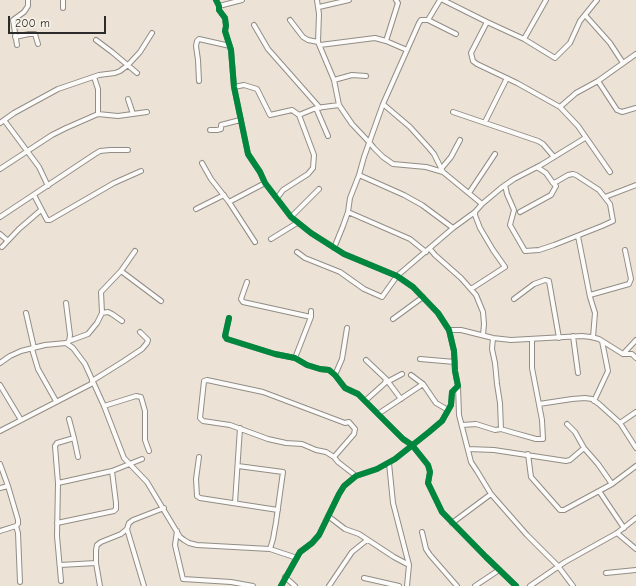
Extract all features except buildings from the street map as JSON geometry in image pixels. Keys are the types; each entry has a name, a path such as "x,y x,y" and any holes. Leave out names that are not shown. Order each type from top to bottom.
{"street":[{"path":"17,44 13,20 24,12 28,6 28,0"},
{"path":"63,0 64,8"},
{"path":"216,0 219,10 225,18 225,32 232,57 234,87 248,154 260,172 265,183 291,217 311,234 356,260 380,268 397,276 413,287 438,313 449,330 458,386 459,415 471,462 491,494 527,535 558,566 573,586"},
{"path":"219,6 242,0"},
{"path":"317,0 319,7 319,43 334,80 339,105 352,124 383,157 393,164 442,170"},
{"path":"319,7 349,0"},
{"path":"386,41 398,3 396,0"},
{"path":"428,20 440,0"},
{"path":"443,0 524,39 556,58 570,43 580,21 597,0"},
{"path":"524,39 546,0"},
{"path":"585,15 610,43 623,63"},
{"path":"290,20 303,37 319,43 375,38 407,50"},
{"path":"334,248 348,212 350,198 383,104 419,23 421,20 428,20 456,34"},
{"path":"487,22 474,48 471,58 477,64 507,78 560,107 578,126 610,172"},
{"path":"254,25 268,49 318,108 328,136"},
{"path":"0,123 14,113 58,89 99,75 115,73 128,65 140,52 152,33"},
{"path":"15,36 35,34 38,44"},
{"path":"199,81 196,46 197,41 199,39 230,46"},
{"path":"96,40 137,73"},
{"path":"560,107 576,93 636,54"},
{"path":"334,80 352,75 366,76"},
{"path":"94,77 98,90 98,114"},
{"path":"485,122 507,78"},
{"path":"598,80 617,110 622,112 636,108"},
{"path":"234,87 244,85 257,90 270,115 292,110 299,115 314,155 313,168 308,174 284,190 277,198"},
{"path":"128,99 133,114"},
{"path":"383,104 421,139 434,154 442,170 482,204"},
{"path":"299,115 318,108 339,105"},
{"path":"0,169 66,128 98,114 118,116 147,112"},
{"path":"453,112 538,141 543,144 554,157"},
{"path":"4,120 39,167 48,186"},
{"path":"210,130 222,129 221,125 240,120"},
{"path":"297,252 305,258 340,272 364,289 382,297 397,276 453,228 475,212 482,204 505,185 585,138"},
{"path":"442,170 460,140"},
{"path":"0,218 100,151 128,150"},
{"path":"469,193 495,154"},
{"path":"202,163 255,242"},
{"path":"520,212 551,195 556,186 546,172 537,167"},
{"path":"34,195 47,220 54,219 114,183 141,170"},
{"path":"359,175 404,195 422,205 453,228"},
{"path":"505,185 514,210 510,225 525,251 539,250 613,221 610,204 605,197 599,190 576,175 568,175 553,183"},
{"path":"228,202 265,183"},
{"path":"605,197 636,185"},
{"path":"291,217 319,189"},
{"path":"196,209 224,195"},
{"path":"2,247 7,240 42,210"},
{"path":"348,212 410,239 435,255 461,278 476,294 483,312 483,335"},
{"path":"471,289 505,267 480,228 475,212"},
{"path":"271,239 297,223"},
{"path":"0,234 7,240"},
{"path":"578,236 595,313 593,338"},
{"path":"590,295 629,284 631,279 625,250"},
{"path":"0,364 10,356 22,351 68,342 88,334 98,323 102,313 100,292 121,271 135,251"},
{"path":"121,271 160,301"},
{"path":"514,299 534,284 545,280 549,281 559,338"},
{"path":"247,282 241,299 243,302 311,317"},
{"path":"393,319 423,297"},
{"path":"66,303 70,335 68,342"},
{"path":"295,358 311,317 311,311"},
{"path":"102,313 108,312 122,322"},
{"path":"26,313 38,369 56,401"},
{"path":"229,318 224,336 227,338 275,354 295,358 320,370 329,370 345,388 358,394 403,439 412,445 428,465 430,472 428,483 442,512 516,586"},
{"path":"335,375 342,359 347,328"},
{"path":"449,330 461,330 493,338 511,340 573,336 593,338 602,341 623,354 632,354 636,358"},
{"path":"0,431 93,382 142,349 147,344 148,340 140,332"},
{"path":"573,336 578,373"},
{"path":"493,338 492,349 500,403 501,429"},
{"path":"462,425 476,424 495,430 501,429 536,439 543,439 542,420 532,368 532,339"},
{"path":"623,354 636,340"},
{"path":"594,401 608,371 602,341"},
{"path":"68,342 85,364 104,406 121,450 129,464 141,474 147,482 164,508 180,537 189,544 270,549 297,558"},
{"path":"420,359 455,362"},
{"path":"366,360 401,399"},
{"path":"365,401 386,382 402,374"},
{"path":"411,375 423,384 436,403 448,410"},
{"path":"334,456 354,434 356,429 349,422 345,423 263,392 207,380 204,381 201,420 230,425 277,441 302,444 334,456 338,462 356,476"},
{"path":"378,414 423,384"},
{"path":"0,385 21,420"},
{"path":"281,586 300,552 312,543 319,535 344,486 356,476 389,463 442,421 451,405 452,392 458,386"},
{"path":"104,406 136,396 141,398 145,411 145,440 149,451"},
{"path":"539,404 585,398 594,401 620,423 636,448"},
{"path":"620,423 636,412"},
{"path":"69,419 78,457"},
{"path":"567,424 575,432 584,448 598,464 612,484"},
{"path":"235,503 240,428"},
{"path":"61,581 57,523 58,483 55,446 57,443 74,438"},
{"path":"468,449 528,454 566,461 570,460 584,448"},
{"path":"528,454 531,477 560,510 564,510 612,484 636,466"},
{"path":"199,457 196,492 197,496 200,498 278,510"},
{"path":"58,483 112,471 142,459"},
{"path":"389,463 393,503 410,565 407,586"},
{"path":"0,464 18,520 18,524 16,526 18,533 20,582"},
{"path":"238,466 283,472 278,510 270,549"},
{"path":"57,523 114,511 116,509 116,503 112,471"},
{"path":"0,488 8,486"},
{"path":"599,491 624,528"},
{"path":"452,523 491,494"},
{"path":"100,586 96,563 97,545 100,542 122,534 133,520 164,508"},
{"path":"328,516 345,529 359,534 394,558 410,565"},
{"path":"530,586 558,566 617,533 636,518"},
{"path":"0,531 16,526"},
{"path":"127,529 144,586"},
{"path":"177,531 175,545 183,579 231,582 253,586"},
{"path":"422,532 426,549 457,586"},
{"path":"617,533 636,549"},
{"path":"329,586 352,552 366,540"},
{"path":"60,565 96,563"},
{"path":"476,586 499,570"},
{"path":"606,572 636,570"},
{"path":"285,577 295,586"},
{"path":"364,578 399,586"}],"cycle path":[{"path":"216,0 219,10 225,18 225,31 231,50 234,87 248,154 260,172 265,183 291,217 311,233 344,254 397,276 413,287 438,313 449,330 454,351 455,371 458,386 452,392 451,405 442,421 395,459 377,469 356,476 344,486 319,535 312,543 300,552 281,586"},
{"path":"229,318 225,336 227,339 275,354 295,358 307,365 320,369 329,370 345,388 358,394 403,439 412,445 428,465 430,472 428,483 442,512 516,586"}]}
